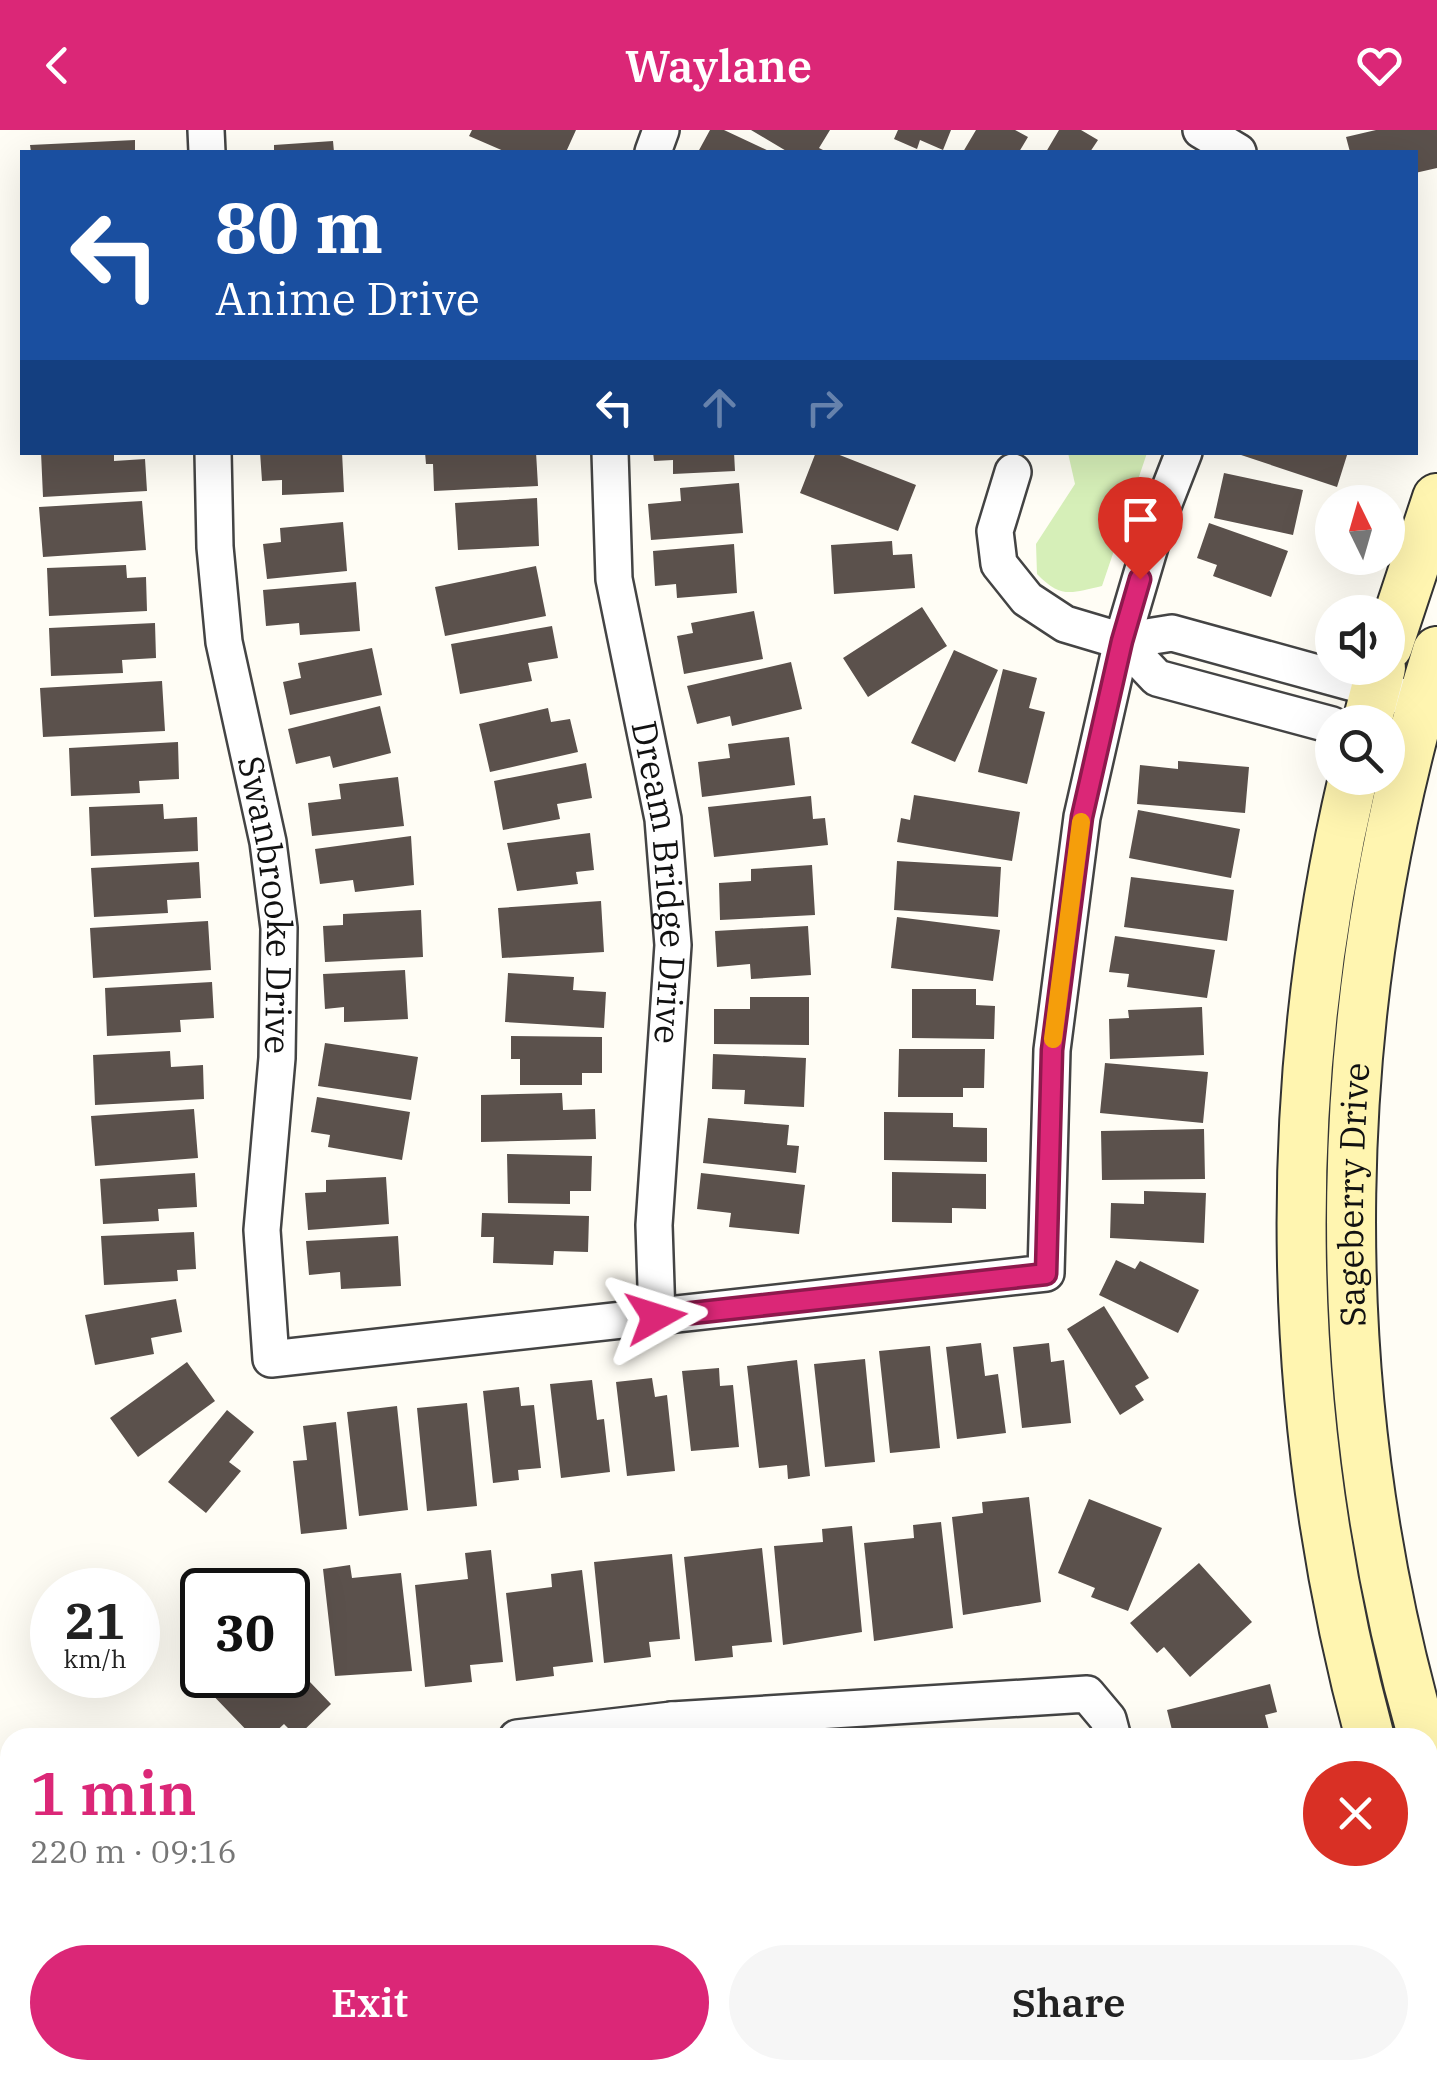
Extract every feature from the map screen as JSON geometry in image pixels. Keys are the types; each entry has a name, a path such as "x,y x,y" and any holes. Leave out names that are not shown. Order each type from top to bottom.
{"street":[{"path":"1201,130 1235,150"},
{"name":"Swanbrooke Drive","path":"213,455 215,546 224,642 268,842 279,928 277,1058 262,1230 271,1359 656,1317"},
{"name":"Dream Bridge Drive","path":"610,455 614,579 664,819 673,945 654,1225 656,1317"},
{"path":"656,1317 1046,1274 1052,1050 1082,817 1122,641 1159,516 1183,455"},
{"path":"1013,472 995,530 999,564 1028,599 1065,624 1122,641 1172,634 1315,667"},
{"path":"1405,597 1437,498"},
{"path":"1122,641 1157,678 1315,720"},
{"name":"Sageberry Drive","path":"1419,1728 1399,1648 1376,1526 1360,1402 1352,1277 1352,1146 1369,948 1406,729 1437,652"},
{"path":"1380,685 1406,729"},
{"name":"Sageberry Drive","path":"1350,795 1316,978 1303,1119 1301,1261 1312,1431 1323,1512 1339,1606 1368,1728"},
{"path":"684,1728 1087,1694 1108,1719 1110,1728"}],"green space":[{"path":"1068,455 1146,455 1102,586 1067,592 1037,574 1036,544 1075,484"}],"building":[{"path":"472,130 576,130 567,150 501,150 469,136"},
{"path":"710,130 724,130 767,150 699,150"},
{"path":"751,130 830,130 819,148 823,150 785,150"},
{"path":"898,130 951,130 943,150 920,140 917,149 894,139"},
{"path":"976,130 1015,130 1028,137 1020,150 964,150"},
{"path":"1059,130 1081,130 1098,140 1091,150 1047,150"},
{"path":"1376,130 1437,130 1437,168 1418,172 1418,150 1349,150 1346,137"},
{"path":"135,140 135,150 31,150 30,145"},
{"path":"333,141 334,150 274,150 274,145"},
{"path":"41,455 114,455 114,461 145,459 147,491 43,497"},
{"path":"260,455 342,455 344,492 282,495 282,480 262,481"},
{"path":"425,455 536,455 538,486 434,491 433,464 426,464"},
{"path":"653,455 734,455 735,471 673,474 673,460 654,461"},
{"path":"815,455 840,455 916,485 898,531 800,493"},
{"path":"1241,455 1347,455 1338,485 1331,485"},
{"path":"1224,473 1303,490 1293,535 1214,518"},
{"path":"739,483 743,533 651,540 648,504 681,501 680,488"},
{"path":"537,498 539,546 458,550 455,503"},
{"path":"142,501 146,550 43,557 39,507"},
{"path":"343,522 347,571 267,579 263,544 281,542 280,528"},
{"path":"1209,523 1288,551 1271,597 1213,576 1217,565 1197,558"},
{"path":"892,541 893,555 912,554 915,588 834,594 831,545"},
{"path":"734,544 737,593 677,598 676,584 655,586 653,551"},
{"path":"126,565 127,578 146,577 147,611 49,616 47,568"},
{"path":"536,566 546,616 445,636 435,587"},
{"path":"356,582 360,631 300,635 299,623 266,626 263,590"},
{"path":"922,607 947,646 868,697 843,658"},
{"path":"754,611 763,659 684,674 677,636 693,633 691,623"},
{"path":"155,623 156,658 122,660 123,673 51,676 49,628"},
{"path":"552,626 558,658 528,663 532,681 460,694 451,644"},
{"path":"372,648 382,695 290,715 283,682 301,678 298,663"},
{"path":"954,650 998,670 955,762 911,743"},
{"path":"791,662 802,709 732,726 730,716 697,724 687,686"},
{"path":"1003,669 1037,678 1029,708 1045,712 1027,784 978,772"},
{"path":"162,681 165,731 43,737 40,688"},
{"path":"380,706 391,753 333,768 330,756 296,764 288,729"},
{"path":"548,708 551,722 570,719 578,752 490,772 479,724"},
{"path":"789,737 795,785 702,797 698,762 730,758 728,744"},
{"path":"178,742 179,779 139,781 140,793 71,796 69,748"},
{"path":"1178,761 1249,767 1245,813 1137,804 1140,765 1178,769"},
{"path":"586,763 592,798 557,804 560,819 503,830 494,781"},
{"path":"398,777 404,826 312,836 308,803 341,799 339,784"},
{"path":"914,795 1020,812 1012,861 897,842 901,818 910,820"},
{"path":"811,796 813,819 825,818 828,845 714,857 708,807"},
{"path":"163,804 164,819 197,817 198,851 91,856 89,807"},
{"path":"1138,810 1240,829 1231,878 1129,858"},
{"path":"590,833 594,870 576,872 578,884 517,891 507,843"},
{"path":"411,836 414,885 355,892 353,880 320,884 315,849"},
{"path":"897,861 1001,867 998,917 894,910"},
{"path":"199,862 201,898 167,900 168,913 94,917 91,868"},
{"path":"812,865 815,915 720,920 719,883 751,881 751,869"},
{"path":"1131,877 1234,890 1227,941 1124,927"},
{"path":"601,901 604,952 502,958 498,908"},
{"path":"421,910 423,957 325,962 323,926 343,925 343,914"},
{"path":"897,917 1000,930 993,981 891,968"},
{"path":"208,921 211,970 93,978 90,928"},
{"path":"808,926 811,975 751,979 750,964 717,967 715,931"},
{"path":"1115,936 1215,950 1207,998 1127,987 1129,974 1109,972"},
{"path":"405,970 408,1019 344,1022 344,1007 325,1009 323,974"},
{"path":"508,973 574,977 573,990 606,992 604,1028 505,1022"},
{"path":"212,982 214,1018 180,1020 181,1032 107,1036 105,988"},
{"path":"912,989 976,989 976,1005 995,1006 994,1039 912,1038"},
{"path":"750,997 809,997 809,1045 714,1044 714,1009 750,1009"},
{"path":"1202,1007 1204,1055 1110,1059 1109,1019 1129,1018 1128,1010"},
{"path":"511,1036 602,1037 602,1073 582,1073 582,1085 520,1085 520,1059 511,1059"},
{"path":"325,1043 418,1057 411,1100 318,1086"},
{"path":"899,1049 985,1049 984,1088 963,1088 963,1097 898,1097"},
{"path":"170,1051 171,1067 203,1065 204,1099 95,1105 93,1055"},
{"path":"713,1054 806,1058 804,1107 744,1104 745,1090 712,1089"},
{"path":"1105,1063 1208,1072 1203,1123 1100,1113"},
{"path":"562,1093 563,1110 595,1109 596,1139 481,1142 481,1095"},
{"path":"317,1097 410,1112 402,1160 328,1147 330,1135 311,1132"},
{"path":"194,1109 198,1158 95,1166 91,1116"},
{"path":"884,1112 953,1113 953,1127 987,1128 987,1162 884,1160"},
{"path":"708,1118 789,1125 787,1145 799,1146 796,1173 703,1163"},
{"path":"1204,1129 1205,1179 1102,1180 1101,1131"},
{"path":"507,1154 592,1156 591,1191 570,1191 570,1204 508,1203"},
{"path":"892,1172 986,1174 986,1209 952,1208 952,1223 892,1222"},
{"path":"195,1173 197,1207 158,1209 159,1221 103,1224 100,1179"},
{"path":"701,1173 805,1185 799,1234 729,1227 731,1213 697,1209"},
{"path":"386,1177 389,1224 308,1230 305,1193 326,1192 326,1180"},
{"path":"1144,1191 1206,1193 1204,1243 1110,1238 1111,1203 1144,1204"},
{"path":"482,1213 589,1216 588,1252 554,1251 553,1265 493,1263 494,1237 481,1237"},
{"path":"194,1232 196,1269 177,1270 178,1281 104,1285 101,1236"},
{"path":"398,1236 401,1286 341,1289 340,1272 309,1275 306,1241"},
{"path":"1116,1260 1135,1269 1140,1261 1199,1290 1178,1333 1099,1295"},
{"path":"176,1299 182,1332 151,1338 154,1354 95,1365 85,1315"},
{"path":"1104,1306 1149,1378 1135,1386 1144,1400 1120,1415 1067,1329"},
{"path":"981,1343 985,1376 998,1374 1006,1433 957,1439 946,1347"},
{"path":"1049,1343 1051,1362 1064,1360 1071,1423 1022,1428 1013,1347"},
{"path":"930,1346 940,1448 890,1453 879,1351"},
{"path":"865,1359 875,1462 825,1467 814,1364"},
{"path":"797,1360 810,1476 788,1479 787,1465 759,1468 747,1366"},
{"path":"187,1362 215,1401 138,1457 110,1418"},
{"path":"719,1368 720,1386 733,1385 739,1447 691,1451 682,1371"},
{"path":"652,1378 655,1397 667,1395 675,1471 627,1476 616,1382"},
{"path":"592,1380 597,1420 604,1419 610,1472 561,1478 550,1384"},
{"path":"519,1387 521,1406 534,1405 541,1468 518,1470 519,1480 493,1483 483,1391"},
{"path":"467,1403 477,1506 427,1511 417,1408"},
{"path":"397,1406 408,1510 359,1516 347,1412"},
{"path":"227,1410 254,1432 229,1462 241,1471 206,1513 168,1482"},
{"path":"336,1422 347,1529 301,1534 293,1461 307,1460 303,1426"},
{"path":"1029,1497 1041,1602 963,1615 952,1517 983,1513 982,1502"},
{"path":"1089,1499 1162,1528 1128,1611 1091,1597 1095,1588 1058,1573"},
{"path":"941,1522 953,1628 874,1641 864,1543 914,1538 913,1525"},
{"path":"852,1526 862,1632 783,1645 774,1546 823,1542 822,1529"},
{"path":"762,1548 772,1642 732,1646 733,1657 695,1661 684,1557"},
{"path":"491,1550 503,1662 470,1665 472,1682 425,1687 415,1585 468,1579 465,1553"},
{"path":"672,1554 680,1639 649,1642 651,1657 604,1663 594,1562"},
{"path":"1199,1563 1252,1622 1190,1677 1164,1647 1157,1653 1130,1623"},
{"path":"350,1565 352,1578 401,1573 412,1671 335,1676 323,1569"},
{"path":"582,1570 593,1662 553,1667 554,1676 516,1681 506,1593 552,1587 551,1574"},
{"path":"310,1682 331,1704 306,1728 288,1728 284,1724 280,1728 244,1728 216,1698 310,1698"},
{"path":"1270,1684 1277,1712 1265,1715 1268,1728 1172,1728 1167,1710"}],"slow traffic":[{"path":"1053,1039 1081,822"}],"route":[{"path":"656,1317 1046,1274 1052,1050 1082,817 1140,579"}]}
